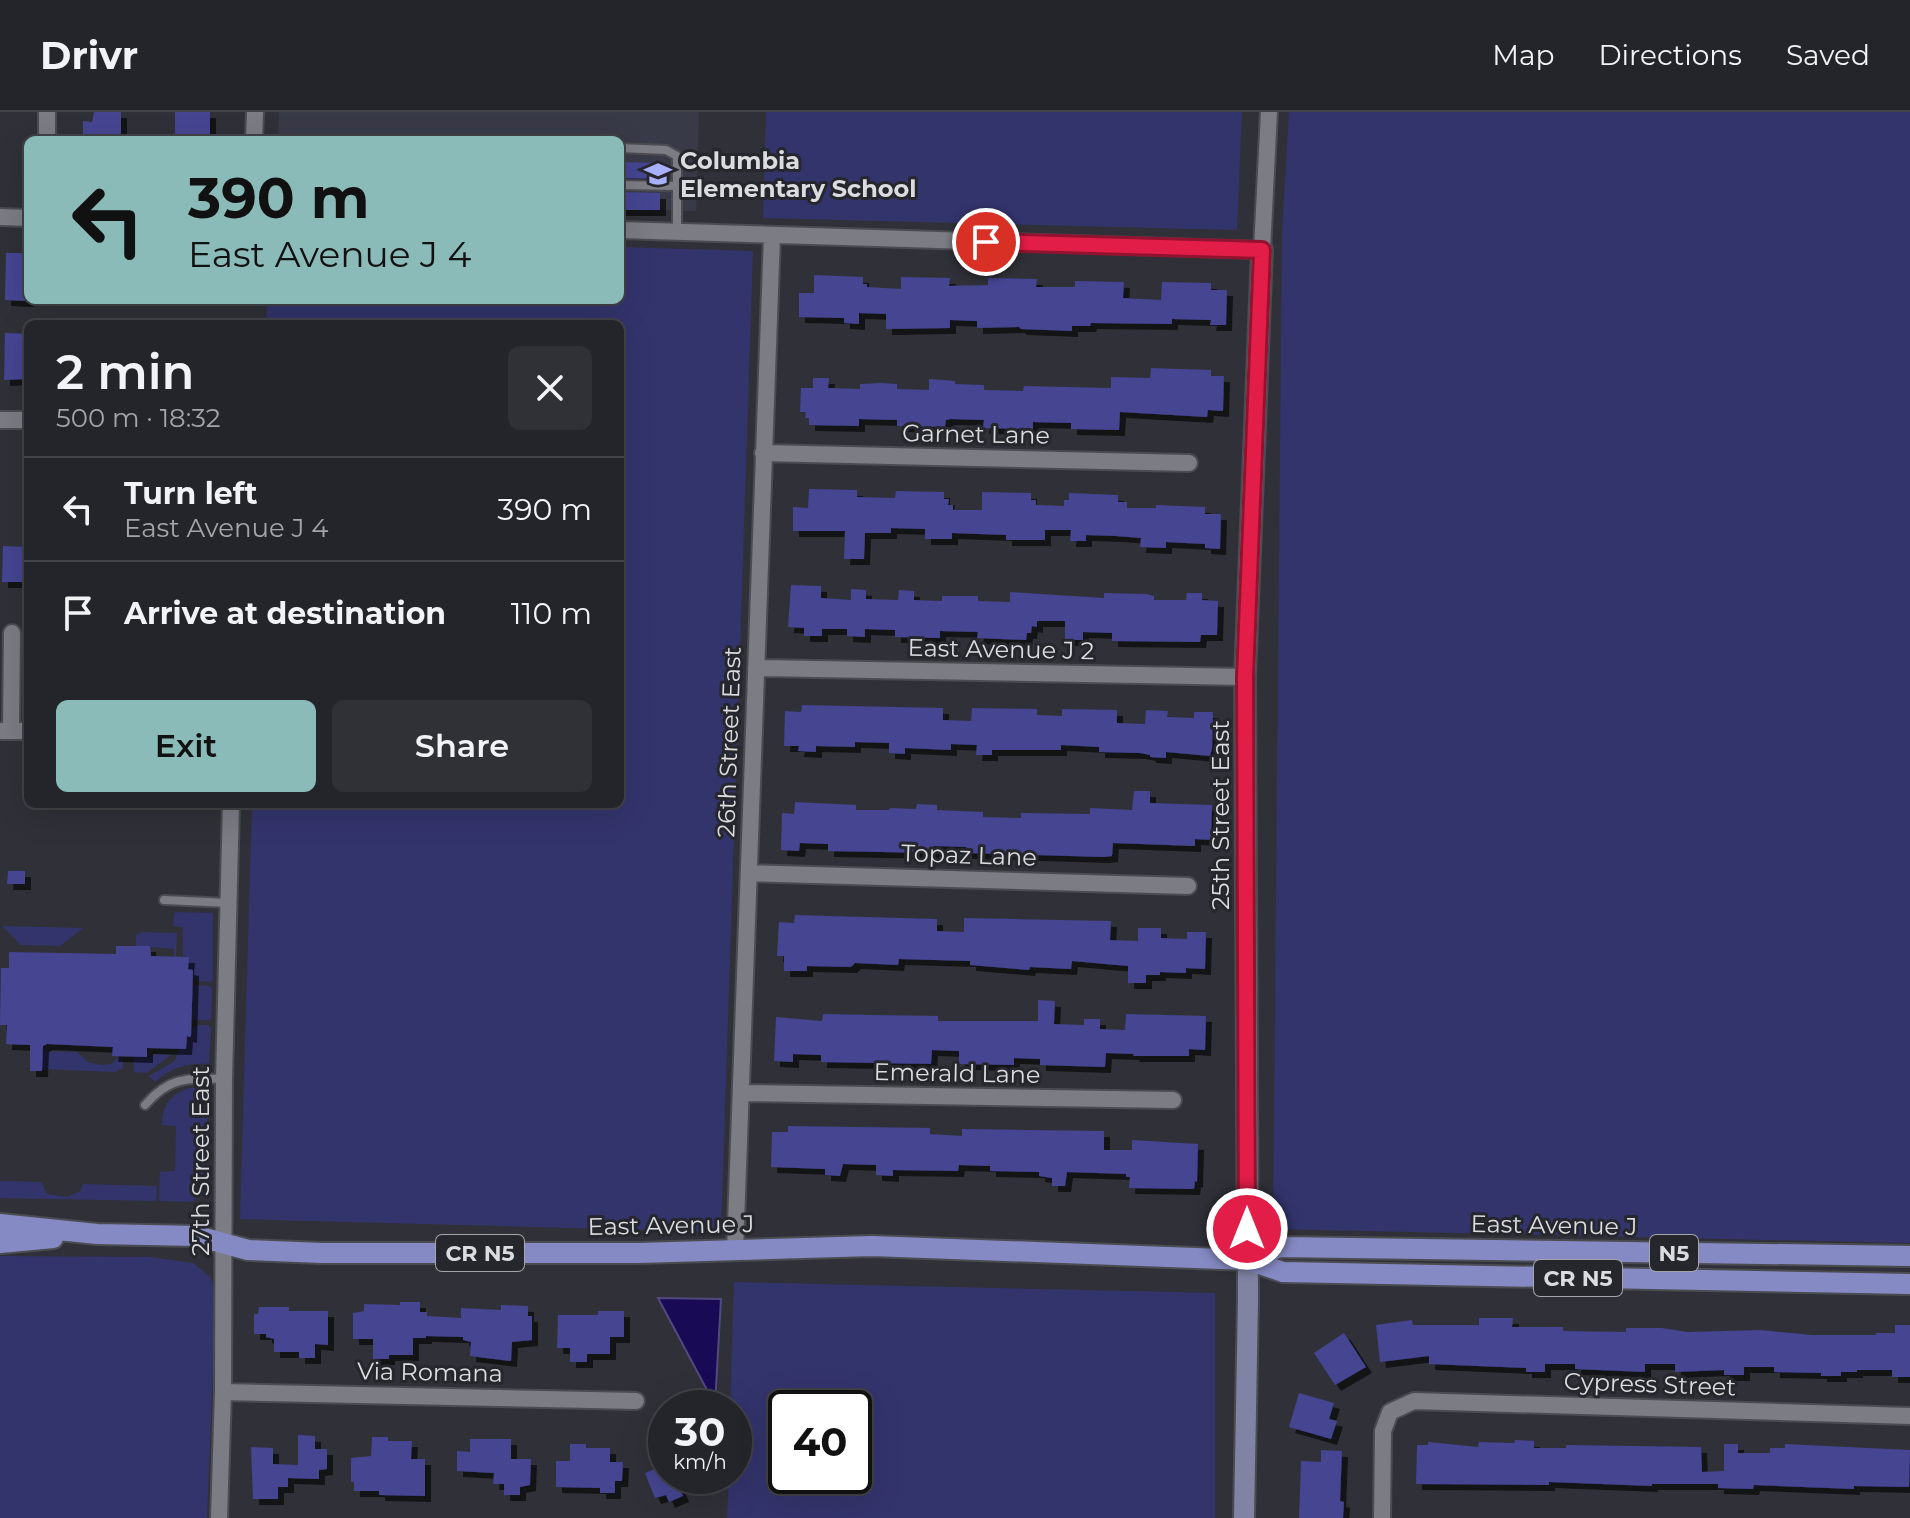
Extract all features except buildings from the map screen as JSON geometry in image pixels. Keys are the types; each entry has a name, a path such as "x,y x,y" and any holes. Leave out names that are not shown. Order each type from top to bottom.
{"main road":[{"name":"East Avenue J","path":"0,1224 97,1234 197,1236 248,1250 322,1253 872,1246 1248,1260 1283,1272 1910,1284"},
{"name":"East Avenue J","path":"0,1243 97,1234"},
{"name":"East Avenue J","path":"1248,1260 1280,1247 1910,1256"}],"street":[{"path":"47,112 47,136"},
{"path":"254,136 255,112"},
{"name":"25th Street East","path":"1244,1518 1248,1260 1245,677 1269,112"},
{"path":"0,217 24,218"},
{"path":"624,230 1262,250"},
{"name":"26th Street East","path":"735,1250 772,236"},
{"path":"0,420 24,420"},
{"name":"Garnet Lane","path":"763,453 1189,463"},
{"path":"5,731 12,633"},
{"name":"East Avenue J 2","path":"756,668 1245,677"},
{"name":"27th Street East","path":"219,1518 231,808"},
{"name":"Topaz Lane","path":"749,873 1188,886"},
{"name":"Emerald Lane","path":"741,1093 1173,1100"},
{"name":"Via Romana","path":"223,1392 636,1401"},
{"name":"Cypress Street","path":"1382,1518 1383,1431 1390,1412 1414,1401 1910,1416"}],"lane":[{"path":"624,148 666,150 677,156 677,233"},
{"path":"624,185 677,186"},
{"path":"164,900 229,903"},
{"path":"145,1105 175,1081 224,1079"}],"shaded area":[{"name":"Columbia Elementary School","path":"279,112 699,112 696,211 624,209 624,136 278,136"},
{"path":"766,112 1242,112 1237,230 763,218"},
{"path":"1289,112 1910,112 1910,1243 1273,1229 1282,234"},
{"path":"624,247 753,251 721,1232 240,1219 252,808 624,808 624,320 266,320 267,304 624,304"},
{"path":"175,912 213,913 213,979 210,982 197,981 193,970 188,969 189,957 183,956 183,927 173,926"},
{"path":"2,926 83,928 60,946 21,945"},
{"path":"143,932 177,933 176,956 174,949 136,946 136,935"},
{"path":"193,985 210,986 212,989 209,1020 191,1020"},
{"path":"197,1025 211,1028 209,1064 180,1067 155,1082 149,1076 175,1061 179,1049 186,1049 187,1036 191,1036 191,1030"},
{"path":"43,1051 77,1052 88,1062 100,1065 111,1064 123,1057 123,1068 115,1072 41,1069"},
{"path":"171,1055 146,1073 134,1072 133,1057"},
{"path":"189,1088 209,1088 204,1190 193,1202 159,1201 160,1172 175,1171 176,1126 162,1125 164,1112 172,1098"},
{"path":"0,1181 41,1182 47,1194 68,1197 80,1191 83,1184 157,1186 156,1201 0,1198"},
{"path":"0,1256 150,1257 193,1263 210,1277 216,1293 207,1518 0,1518"},
{"path":"734,1282 1215,1293 1215,1518 727,1518 728,1494 752,1494 752,1390 731,1390"},
{"path":"658,1298 721,1299 716,1390 707,1390"}],"place":[{"name":"Columbia Elementary School","path":"658,174"}],"route":[{"path":"986,242 1262,250 1245,677 1247,1229"}]}
